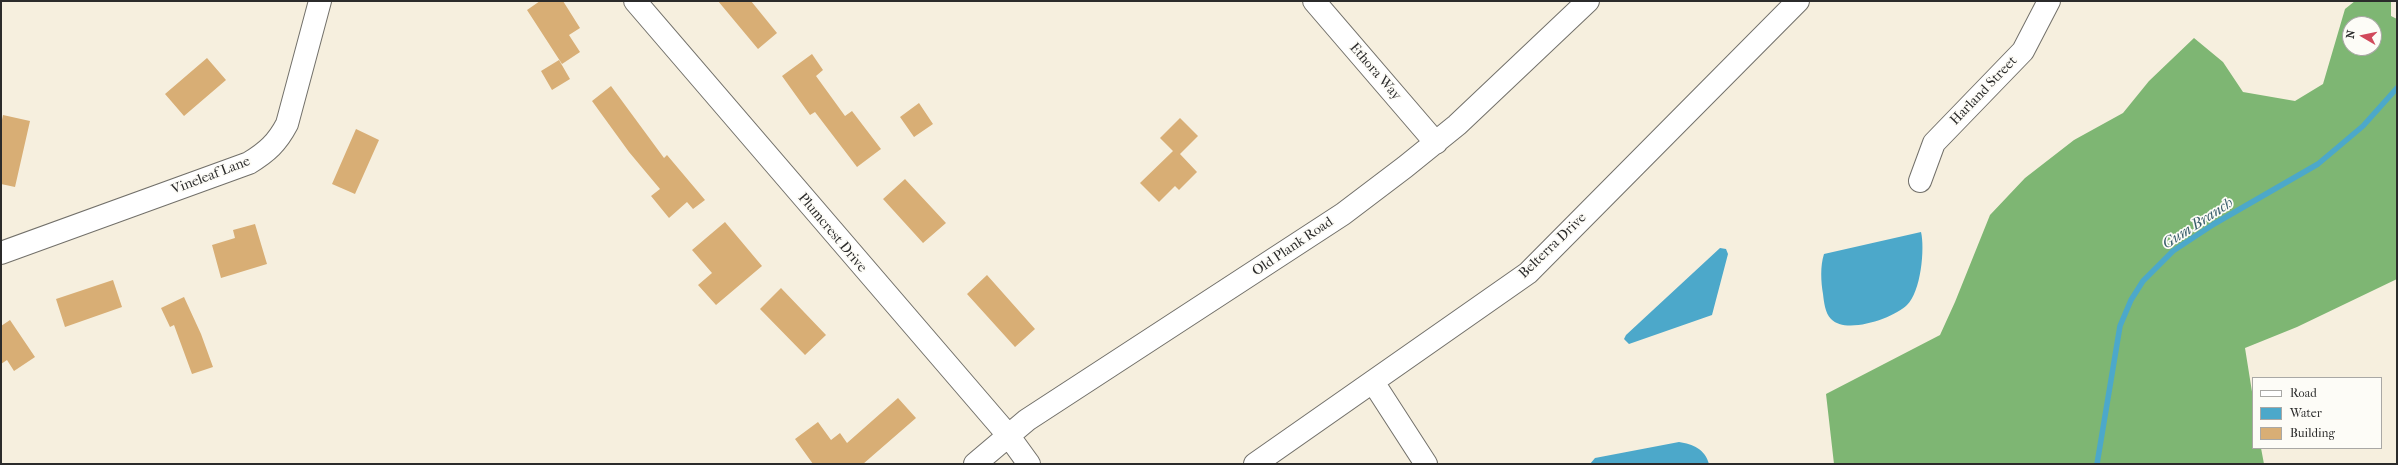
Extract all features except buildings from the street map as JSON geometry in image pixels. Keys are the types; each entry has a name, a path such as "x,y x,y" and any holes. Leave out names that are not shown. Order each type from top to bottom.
{"street":[{"name":"Vineleaf Lane","path":"1,253 249,162 267,152 279,140 287,124 320,1"},
{"name":"Plumcrest Drive","path":"635,1 1008,435 1029,464"},
{"name":"Ethora Way","path":"1314,1 1436,143"},
{"name":"Old Plank Road","path":"975,464 1008,435 1065,395 1343,214 1458,125 1588,1"},
{"name":"Belterra Drive","path":"1255,464 1528,273 1798,1"},
{"name":"Harland Street","path":"1920,181 1934,143 2023,52 2049,1"},
{"path":"1373,382 1426,464"}],"green space":[{"path":"2355,1 2391,1 2391,16 2397,19 2397,279 2297,327 2245,348 2252,392 2252,449 2261,449 2264,464 1834,464 1826,394 1940,335 1990,215 2025,178 2074,140 2123,113 2149,81 2194,38 2223,62 2243,92 2295,101 2323,84 2342,19 2342,56 2382,56 2382,16 2343,16 2345,9"}],"water":[{"path":"1921,232 1921,270 1916,290 1912,299 1907,305 1892,315 1870,323 1847,325 1838,324 1831,319 1827,314 1825,307 1822,284 1821,269 1824,254"},
{"path":"1720,248 1726,249 1728,254 1712,315 1629,344 1624,339 1626,335"},
{"path":"1679,442 1698,448 1705,455 1709,464 1590,464 1595,458"}],"waterway":[{"name":"Gum Branch","path":"2097,464 2120,326 2131,300 2143,281 2173,251 2214,224 2318,164 2363,126 2397,88"}]}
